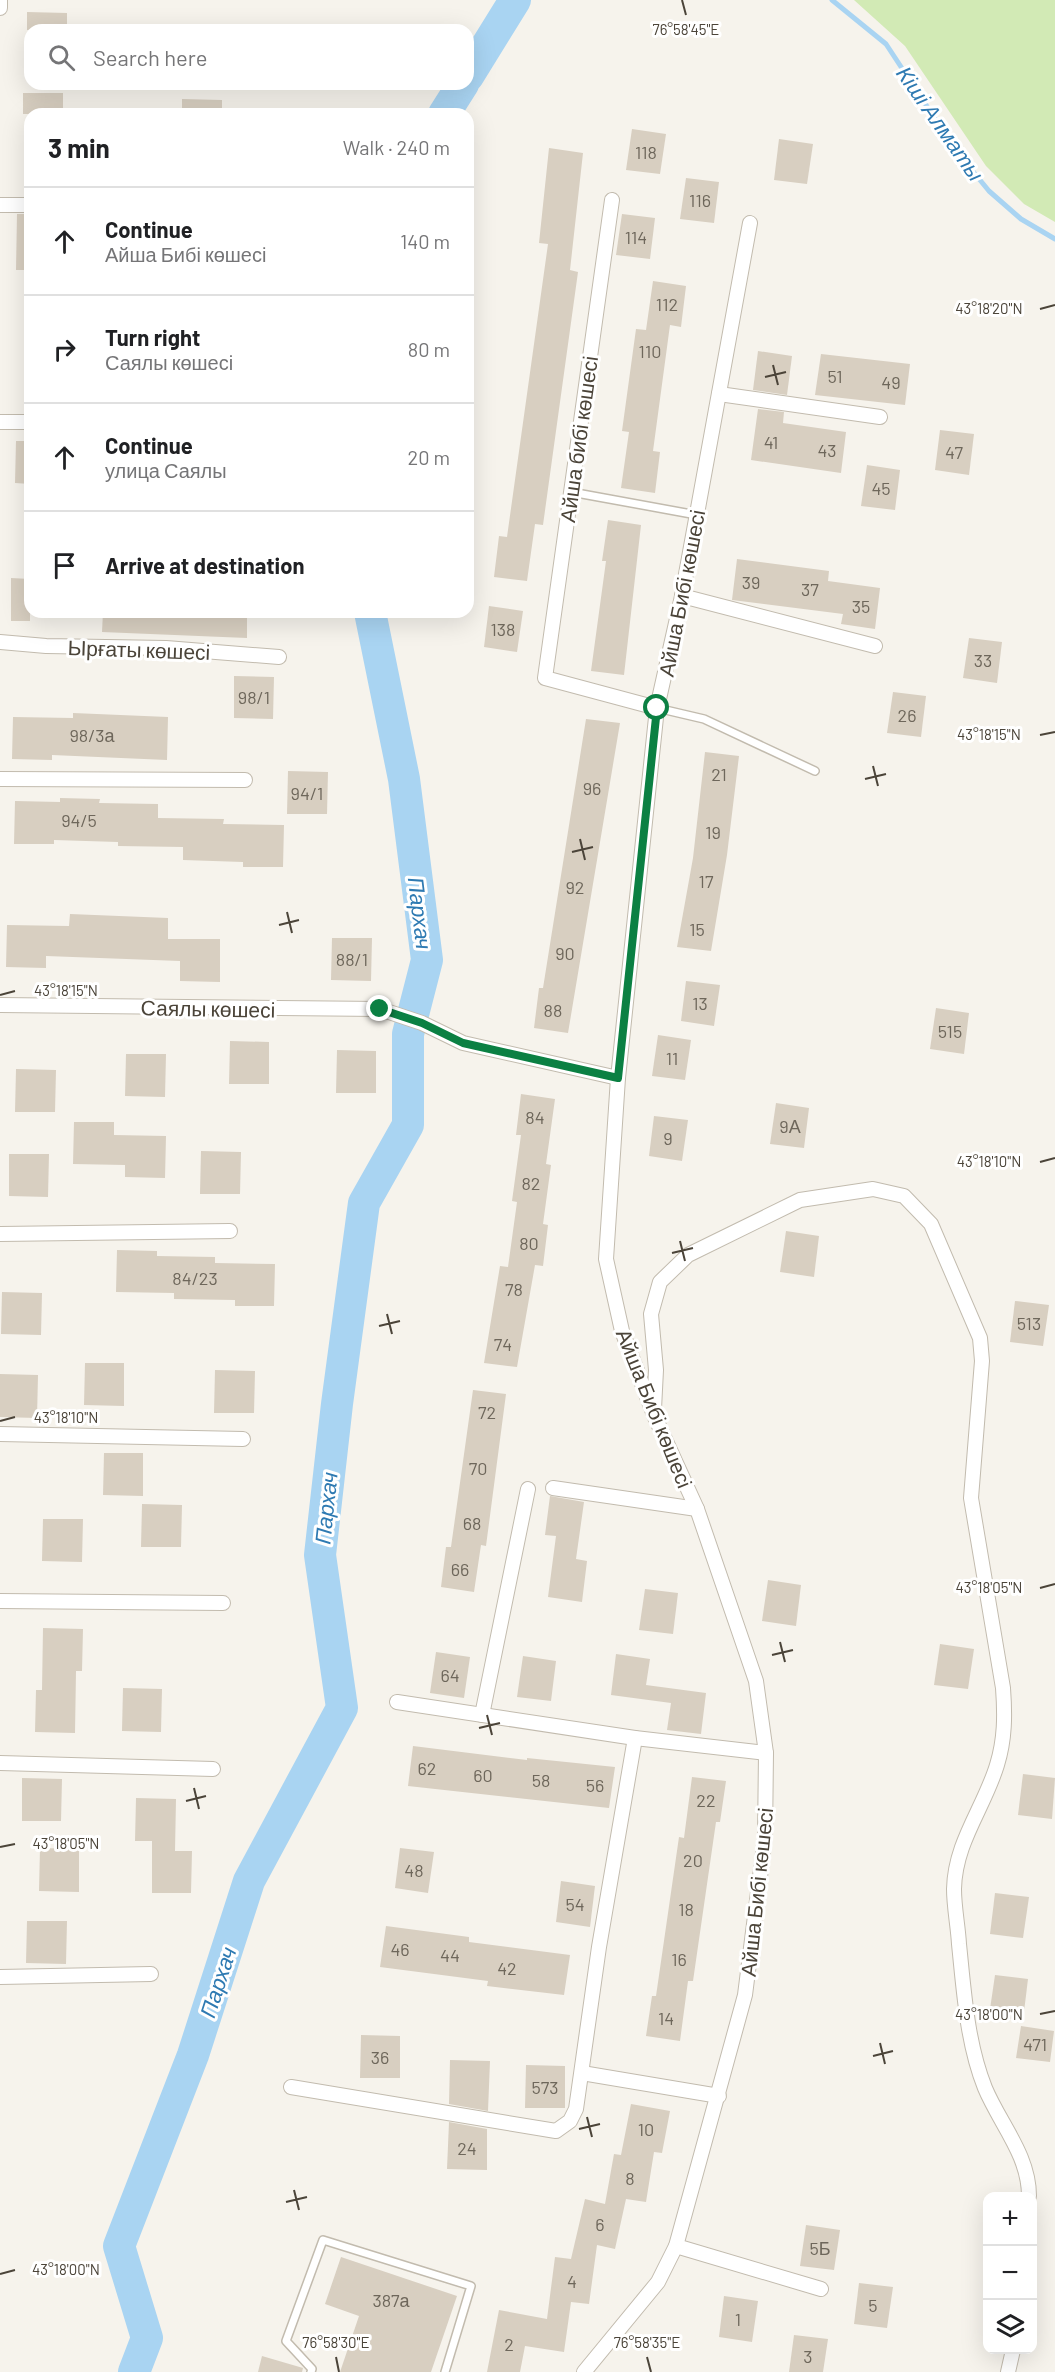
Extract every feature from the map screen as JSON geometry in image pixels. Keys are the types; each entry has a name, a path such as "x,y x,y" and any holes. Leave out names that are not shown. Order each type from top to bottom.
{"street":[{"path":"0,0 0,8"},
{"name":"Айша бибі көшесі","path":"612,200 545,678 657,708"},
{"path":"0,205 24,205"},
{"name":"Айша Бибі көшесі","path":"584,2372 658,2282 676,2246 745,1995 765,1837 766,1753 756,1681 697,1509 654,1415 622,1331 606,1259 618,1078 657,708 682,596 750,223"},
{"path":"719,394 880,417"},
{"path":"0,422 24,422"},
{"path":"682,596 875,646"},
{"name":"Ырғаты көшесі","path":"0,642 46,646 166,648 279,657"},
{"path":"0,778 245,780"},
{"name":"Саялы көшесі","path":"0,1005 380,1009 422,1023 463,1043 618,1078"},
{"path":"654,1415 657,1370 651,1314 660,1282 688,1256 800,1200 873,1190 904,1196 931,1224 980,1338 982,1361 971,1498 1003,1688 1005,1713 1004,1739 996,1767 959,1851 954,1889 964,1995 973,2050 985,2088 1024,2163 1028,2192"},
{"path":"0,1234 230,1231"},
{"path":"0,1434 243,1439"},
{"path":"553,1488 697,1509"},
{"path":"482,1715 528,1490"},
{"path":"0,1601 224,1603"},
{"path":"397,1702 635,1738 766,1753"},
{"path":"291,2086 556,2131 570,2121 576,2109 599,1947 635,1738"},
{"path":"0,1763 213,1769"},
{"path":"0,1977 151,1974"},
{"path":"582,2073 719,2096"},
{"path":"676,2246 821,2289"},
{"path":"1008,2372 1012,2354"}],"lane":[{"path":"571,492 697,515"},
{"path":"657,708 704,719 815,771"},
{"path":"311,2372 286,2341 323,2240 471,2286 445,2372"}],"green space":[{"path":"854,0 1055,0 1055,222 1024,204 986,166 905,46"}],"building":[{"path":"27,12 67,13 67,24 27,24"},
{"path":"23,93 63,93 63,108 24,108 23,114"},
{"path":"182,99 222,100 222,108 182,108"},
{"path":"632,129 666,134 660,174 626,170"},
{"path":"779,139 813,144 807,184 774,180"},
{"path":"549,148 583,153 570,270 578,272 543,525 535,524 527,581 494,577 499,536 507,537 548,244 539,243"},
{"path":"686,178 719,182 714,223 680,219"},
{"path":"17,214 24,214 24,270 16,270"},
{"path":"622,214 655,218 650,259 616,255"},
{"path":"653,281 686,286 681,327 670,325 653,451 660,452 655,493 621,488 629,432 622,431 636,329 646,330"},
{"path":"758,351 792,356 787,395 753,390"},
{"path":"821,354 910,364 905,405 815,395"},
{"path":"758,409 784,412 783,423 846,432 841,473 751,460"},
{"path":"940,430 974,434 969,475 935,470"},
{"path":"16,441 24,441 24,484 15,483"},
{"path":"867,465 900,470 895,510 861,506"},
{"path":"608,520 641,525 624,675 591,671 606,561 602,561"},
{"path":"737,559 829,571 828,581 880,588 875,629 841,624 843,614 732,600"},
{"path":"11,578 24,579 24,618 30,618 30,621 11,621"},
{"path":"489,606 523,611 517,652 484,647"},
{"path":"103,618 247,618 247,638 102,632"},
{"path":"969,638 1002,642 997,683 963,678"},
{"path":"234,676 274,677 273,719 234,718"},
{"path":"893,692 926,696 921,737 887,733"},
{"path":"73,713 168,717 167,760 52,755 52,760 12,759 13,717 73,718"},
{"path":"586,719 620,723 568,1033 534,1028 539,988 543,988"},
{"path":"705,752 739,756 727,855 711,951 677,947 693,858"},
{"path":"288,771 328,772 327,814 287,814"},
{"path":"60,798 100,799 99,803 158,804 158,818 224,819 223,824 284,825 283,867 243,867 243,862 183,860 183,847 118,846 118,842 54,840 54,844 14,844 15,801 60,802"},
{"path":"70,914 168,918 168,939 220,939 220,982 180,981 180,961 46,956 46,968 6,967 7,925 69,926"},
{"path":"332,938 372,938 371,981 331,980"},
{"path":"686,981 720,985 714,1026 681,1021"},
{"path":"936,1008 969,1013 964,1054 930,1049"},
{"path":"658,1035 691,1040 685,1080 652,1076"},
{"path":"230,1041 269,1042 269,1084 229,1084"},
{"path":"337,1050 376,1051 376,1093 336,1093"},
{"path":"126,1054 166,1054 165,1097 125,1096"},
{"path":"16,1069 56,1070 55,1112 15,1112"},
{"path":"521,1094 555,1099 546,1164 551,1165 543,1224 548,1225 543,1266 535,1265 517,1367 484,1363 500,1266 508,1267 517,1202 512,1201 521,1135 516,1135"},
{"path":"776,1103 809,1108 804,1148 770,1144"},
{"path":"654,1116 688,1120 682,1161 649,1156"},
{"path":"74,1122 114,1122 114,1135 166,1136 165,1178 125,1177 125,1165 73,1164"},
{"path":"201,1151 241,1152 240,1194 200,1194"},
{"path":"9,1154 49,1154 48,1197 9,1196"},
{"path":"786,1231 819,1236 814,1277 780,1272"},
{"path":"117,1250 157,1251 157,1256 215,1257 215,1263 275,1264 274,1306 235,1306 235,1300 174,1299 174,1293 116,1292"},
{"path":"2,1292 42,1293 41,1335 1,1334"},
{"path":"1015,1301 1049,1305 1043,1346 1010,1342"},
{"path":"85,1363 124,1363 124,1406 84,1405"},
{"path":"215,1370 255,1371 254,1413 214,1413"},
{"path":"0,1374 38,1375 37,1418 0,1417"},
{"path":"473,1390 506,1394 486,1546 481,1545 474,1592 441,1587 446,1547 451,1547"},
{"path":"104,1453 143,1453 143,1496 103,1495"},
{"path":"550,1496 584,1502 576,1559 587,1561 582,1602 548,1597 556,1536 545,1535"},
{"path":"142,1504 182,1505 181,1547 141,1547"},
{"path":"43,1519 83,1519 82,1562 42,1561"},
{"path":"768,1580 801,1585 796,1626 762,1621"},
{"path":"645,1589 678,1593 673,1634 639,1630"},
{"path":"43,1628 83,1629 82,1671 76,1671 75,1733 35,1732 36,1690 42,1690"},
{"path":"940,1644 974,1649 968,1689 934,1685"},
{"path":"436,1652 470,1657 464,1698 430,1693"},
{"path":"616,1654 650,1659 646,1685 706,1693 701,1734 667,1730 671,1703 611,1695"},
{"path":"523,1656 556,1661 551,1701 517,1697"},
{"path":"123,1688 162,1689 161,1732 122,1731"},
{"path":"413,1746 527,1760 527,1758 615,1767 609,1808 408,1786"},
{"path":"1023,1774 1055,1778 1052,1819 1018,1815"},
{"path":"692,1777 726,1781 720,1822 716,1822 693,1981 688,1981 680,2041 646,2036 652,1996 656,1996 679,1837 684,1838"},
{"path":"22,1778 62,1779 61,1821 22,1821"},
{"path":"136,1798 176,1799 175,1851 192,1851 191,1893 152,1893 152,1841 135,1841"},
{"path":"40,1848 79,1849 79,1892 39,1891"},
{"path":"400,1848 434,1852 428,1893 395,1888"},
{"path":"561,1881 595,1886 590,1927 556,1922"},
{"path":"995,1893 1029,1897 1023,1938 990,1934"},
{"path":"27,1921 67,1921 66,1964 26,1963"},
{"path":"386,1926 469,1937 469,1942 570,1955 564,1995 487,1986 488,1981 380,1967"},
{"path":"995,1975 1028,1979 1023,2020 989,2016"},
{"path":"1021,2026 1054,2031 1050,2062 1016,2058"},
{"path":"361,2035 400,2036 400,2078 360,2078"},
{"path":"450,2060 490,2061 488,2111 449,2104"},
{"path":"526,2065 565,2066 565,2108 525,2108"},
{"path":"631,2104 670,2111 662,2153 654,2152 646,2202 626,2199 615,2249 597,2245 589,2304 571,2302 564,2352 525,2346 520,2372 487,2372 499,2310 547,2319 555,2257 571,2259 585,2199 605,2204 614,2154 621,2155"},
{"path":"449,2122 487,2129 487,2170 447,2169"},
{"path":"806,2225 840,2230 834,2270 800,2266"},
{"path":"341,2257 457,2296 431,2372 340,2372 359,2316 325,2304"},
{"path":"859,2283 893,2287 887,2328 854,2324"},
{"path":"724,2296 758,2301 752,2342 719,2337"},
{"path":"794,2335 828,2339 823,2372 789,2372"},
{"path":"262,2356 303,2368 302,2372 258,2372"}],"waterway":[{"name":"Пархач","path":"474,66 515,0"},
{"name":"Кіші Алматы","path":"832,0 886,44 957,152 989,191 1021,219 1055,239"},
{"name":"Пархач","path":"448,108 459,90"},
{"name":"Пархач","path":"134,2372 147,2338 119,2246 193,2055 249,1881 342,1708 320,1555 337,1404 364,1203 408,1125 408,1034 427,960 404,779 371,618"}],"route":[{"path":"380,1009 422,1023 463,1043 618,1078 657,708"}]}
